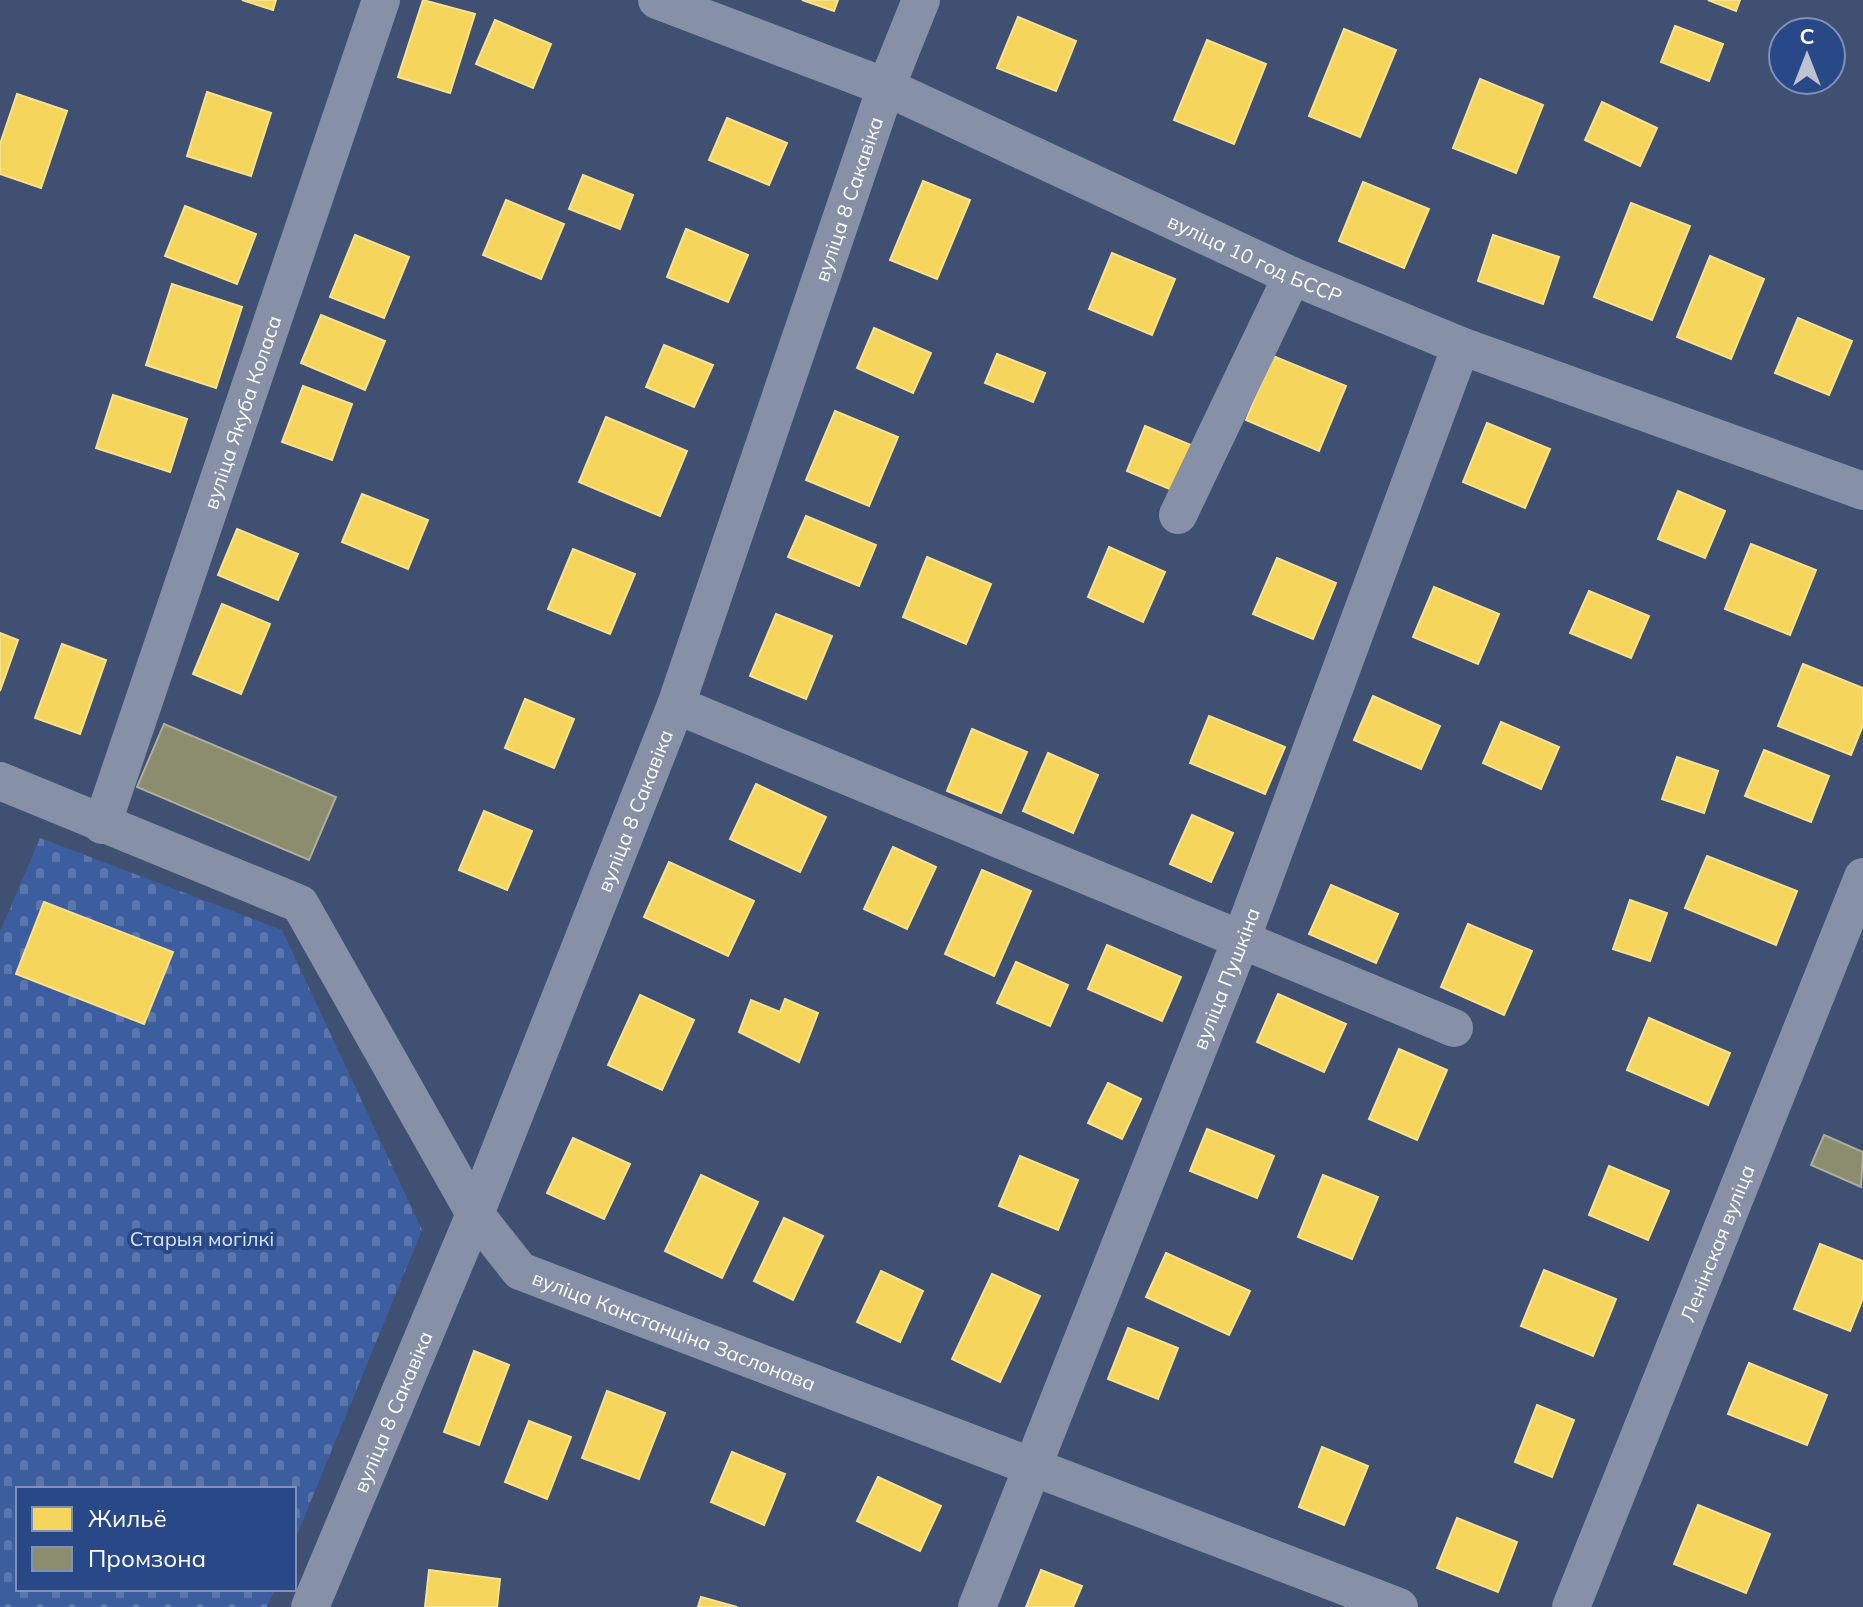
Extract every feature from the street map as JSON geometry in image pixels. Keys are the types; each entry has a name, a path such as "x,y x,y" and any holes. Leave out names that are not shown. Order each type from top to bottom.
{"street":[{"name":"вуліца Якуба Коласа","path":"102,825 381,0"},
{"name":"вуліца 10 год БССР","path":"657,0 886,87 1292,276 1461,346 1863,491"},
{"name":"вуліца 8 Сакавіка","path":"310,1607 475,1214 676,705 886,87 921,0"},
{"path":"1178,515 1292,276"},
{"name":"вуліца Пушкіна","path":"977,1607 1035,1467 1241,940 1461,346"},
{"path":"676,705 1454,1028"},
{"name":"вуліца Канстанціна Заслонава","path":"0,781 300,904 475,1214 520,1271 1399,1607"},
{"name":"Ленінская вуліца","path":"1571,1607 1863,877"}],"green space":[{"name":"Старыя могілкі","path":"40,838 282,930 422,1230 296,1537 296,1487 16,1487 16,1591 274,1591 267,1607 0,1607 0,932"}],"building: Жильё":[{"path":"242,0 276,0 273,10"},
{"path":"423,0 475,14 450,93 398,77"},
{"path":"802,0 838,0 834,11"},
{"path":"1708,0 1740,0 1736,11"},
{"path":"1018,17 1076,41 1056,91 997,68"},
{"path":"495,20 551,44 533,88 476,64"},
{"path":"1675,26 1723,44 1709,81 1661,62"},
{"path":"1344,29 1396,50 1360,137 1309,116"},
{"path":"1207,40 1266,64 1234,144 1174,120"},
{"path":"1480,79 1543,105 1516,173 1453,148"},
{"path":"207,92 271,113 251,176 187,156"},
{"path":"17,94 67,111 41,188 0,174 0,144"},
{"path":"1602,102 1657,128 1640,166 1585,140"},
{"path":"727,118 787,143 769,185 709,160"},
{"path":"583,175 633,195 620,229 569,209"},
{"path":"923,181 970,200 937,279 890,260"},
{"path":"1363,182 1429,209 1404,268 1339,241"},
{"path":"506,200 564,224 541,279 483,255"},
{"path":"1631,203 1690,226 1652,320 1594,297"},
{"path":"185,206 256,234 237,284 165,256"},
{"path":"686,229 748,255 728,302 667,277"},
{"path":"355,235 409,257 384,318 330,297"},
{"path":"1493,235 1559,257 1543,304 1478,281"},
{"path":"1112,253 1175,279 1152,335 1089,309"},
{"path":"1710,256 1764,279 1731,359 1677,337"},
{"path":"172,284 242,307 216,388 146,365"},
{"path":"321,315 385,341 365,390 301,363"},
{"path":"1798,318 1852,341 1829,395 1775,373"},
{"path":"874,328 931,353 913,393 857,368"},
{"path":"664,345 713,365 694,407 646,387"},
{"path":"997,354 1045,373 1033,402 985,383"},
{"path":"1273,356 1346,386 1319,451 1246,420"},
{"path":"303,386 352,404 332,460 282,442"},
{"path":"113,395 187,419 170,472 96,448"},
{"path":"835,411 898,437 869,506 806,480"},
{"path":"606,417 687,451 660,516 579,482"},
{"path":"1487,423 1550,449 1525,508 1463,482"},
{"path":"1145,426 1198,448 1179,493 1127,471"},
{"path":"1678,491 1725,511 1705,558 1658,539"},
{"path":"362,494 428,520 408,569 342,542"},
{"path":"806,516 876,545 859,586 788,557"},
{"path":"237,529 298,554 278,600 218,575"},
{"path":"1751,544 1816,570 1790,635 1725,609"},
{"path":"1109,547 1165,572 1143,622 1088,597"},
{"path":"573,549 635,574 610,634 548,609"},
{"path":"927,557 991,584 966,644 903,617"},
{"path":"1277,558 1336,583 1313,639 1253,614"},
{"path":"1434,587 1499,614 1478,664 1413,637"},
{"path":"1589,591 1649,616 1631,658 1570,633"},
{"path":"222,604 270,624 241,694 193,674"},
{"path":"776,614 832,636 806,699 750,676"},
{"path":"0,633 18,640 0,691"},
{"path":"62,644 106,660 80,734 35,718"},
{"path":"1803,664 1863,688 1863,725 1851,755 1778,726"},
{"path":"1373,696 1440,726 1421,769 1354,740"},
{"path":"525,699 574,719 554,768 505,748"},
{"path":"1209,716 1285,747 1265,794 1190,763"},
{"path":"1501,722 1559,747 1541,789 1483,763"},
{"path":"972,729 1027,752 1001,813 947,791"},
{"path":"1764,750 1829,776 1811,822 1745,796"},
{"path":"1048,753 1098,775 1073,833 1023,811"},
{"path":"1677,757 1718,771 1704,813 1662,799"},
{"path":"756,784 826,817 800,872 730,839"},
{"path":"484,811 532,831 507,890 459,870"},
{"path":"1192,815 1233,833 1211,882 1170,864"},
{"path":"893,847 936,867 907,929 864,909"},
{"path":"1707,856 1797,891 1776,945 1685,908"},
{"path":"669,862 754,901 728,956 644,917"},
{"path":"982,870 1031,891 994,976 945,954"},
{"path":"1331,885 1398,914 1376,963 1309,934"},
{"path":"1630,900 1667,913 1650,961 1613,949"},
{"path":"44,902 173,952 144,1024 16,974"},
{"path":"1468,924 1532,951 1504,1015 1441,987"},
{"path":"1107,945 1181,977 1162,1021 1088,989"},
{"path":"1016,962 1068,985 1050,1026 997,1003"},
{"path":"1278,994 1346,1024 1324,1072 1257,1042"},
{"path":"640,995 694,1020 662,1090 608,1065"},
{"path":"785,999 818,1013 799,1062 739,1032 751,1000 780,1012"},
{"path":"1649,1018 1730,1053 1708,1105 1627,1070"},
{"path":"1399,1049 1447,1070 1417,1140 1369,1119"},
{"path":"1108,1083 1141,1099 1122,1139 1088,1123"},
{"path":"1207,1129 1274,1156 1257,1198 1190,1171"},
{"path":"573,1138 630,1164 604,1219 547,1193"},
{"path":"1020,1156 1078,1180 1058,1230 999,1206"},
{"path":"1609,1166 1669,1191 1648,1240 1589,1215"},
{"path":"701,1175 758,1202 722,1278 665,1251"},
{"path":"1323,1175 1378,1197 1352,1259 1298,1237"},
{"path":"784,1218 823,1236 793,1300 754,1281"},
{"path":"1820,1244 1863,1261 1863,1298 1850,1331 1794,1309"},
{"path":"1166,1253 1250,1291 1229,1335 1146,1297"},
{"path":"1544,1270 1616,1299 1593,1356 1521,1326"},
{"path":"881,1271 923,1291 900,1342 857,1322"},
{"path":"992,1274 1040,1296 1000,1382 952,1359"},
{"path":"1128,1328 1178,1348 1158,1399 1108,1379"},
{"path":"474,1351 509,1365 479,1445 444,1432"},
{"path":"1749,1363 1827,1395 1807,1445 1728,1414"},
{"path":"607,1391 665,1413 639,1479 582,1458"},
{"path":"1537,1405 1574,1420 1552,1477 1515,1462"},
{"path":"529,1421 571,1437 547,1499 505,1482"},
{"path":"1322,1447 1368,1466 1344,1525 1299,1507"},
{"path":"732,1452 785,1474 764,1525 711,1502"},
{"path":"878,1477 941,1506 920,1551 857,1521"},
{"path":"1698,1505 1770,1534 1746,1593 1674,1564"},
{"path":"1457,1518 1517,1542 1498,1592 1437,1568"},
{"path":"429,1570 500,1579 497,1607 425,1607"},
{"path":"1041,1570 1082,1586 1073,1607 1026,1607"},
{"path":"701,1597 737,1607 698,1607"}],"building: Промзона":[{"path":"164,724 336,797 309,860 137,787"},
{"path":"1824,1135 1863,1152 1861,1187 1811,1165"}]}
